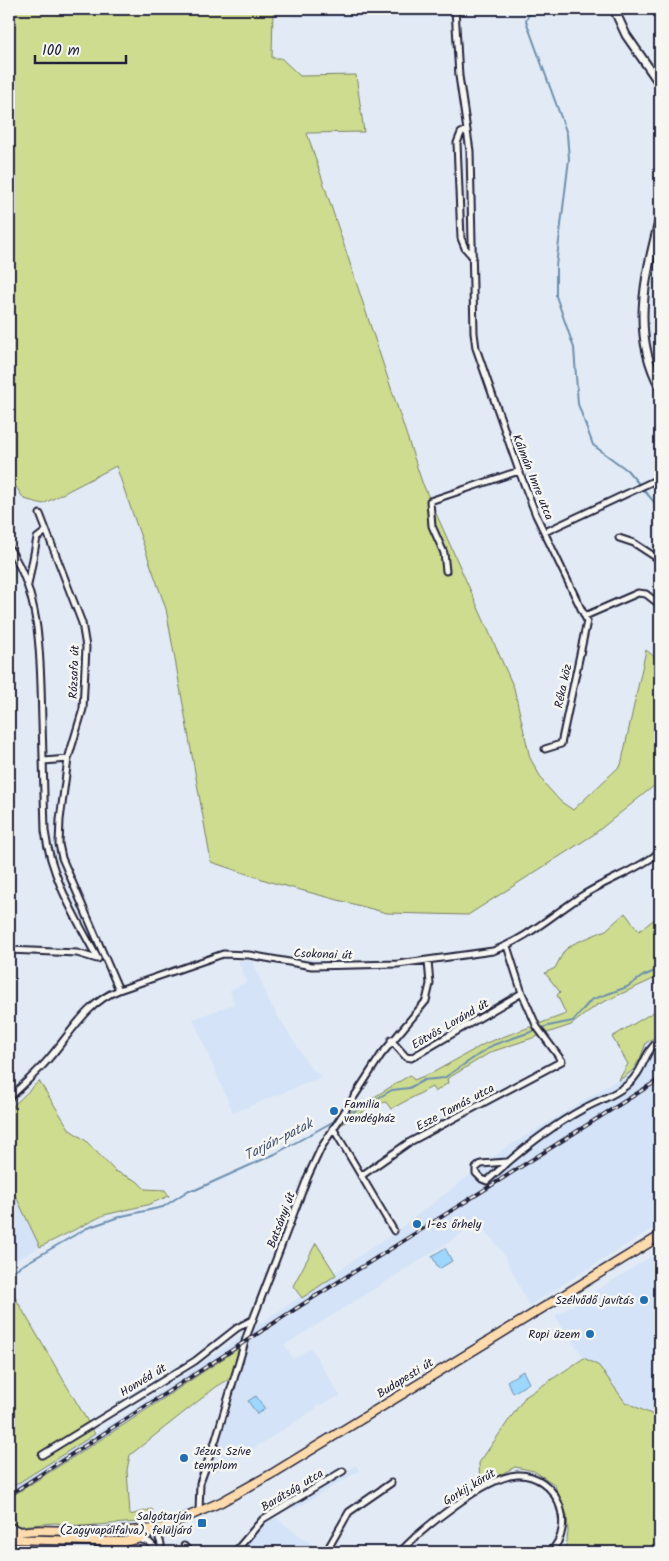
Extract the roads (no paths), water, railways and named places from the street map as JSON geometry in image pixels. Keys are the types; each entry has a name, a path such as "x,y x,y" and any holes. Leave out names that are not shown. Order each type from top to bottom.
{"main road":[{"path":"614,9 626,35 660,84"},
{"path":"660,218 645,285 642,316 648,360 660,386"},
{"name":"Budapesti út","path":"9,1539 106,1543 137,1539 156,1529 199,1512 275,1472 660,1236"},
{"path":"9,1527 19,1531"},
{"path":"9,1534 19,1531 54,1530 78,1532 156,1529"}],"street":[{"name":"Kálmán Imre utca","path":"455,9 456,42 470,151 474,333 476,348 518,471 585,616"},
{"name":"Kálmán Imre utca","path":"467,130 461,133 457,143 461,229 462,242 473,257"},
{"path":"446,571 444,553 432,526 430,501 518,471"},
{"path":"545,532 660,478"},
{"name":"Rózsafa út","path":"40,514 86,636 83,709 68,759 60,820 59,844 62,858 119,990"},
{"path":"28,586 38,538 46,531"},
{"path":"619,538 634,543 660,560"},
{"path":"9,548 28,586 37,625 41,655 45,831 51,862 59,886 98,959"},
{"path":"585,616 638,593 646,594 660,605"},
{"name":"Réka köz","path":"545,749 561,744 587,621 585,616"},
{"path":"44,761 68,759"},
{"name":"Csokonai út","path":"9,1098 46,1062 86,1013 102,998 119,990 223,954 249,955 312,966 398,964 482,954 508,946 581,896 633,870 660,852"},
{"path":"508,946 522,993"},
{"path":"9,950 77,953 98,959 106,959"},
{"name":"Batsányi út","path":"199,1512 200,1483 216,1440 252,1320 308,1176 320,1148 391,1040 426,1001 430,984 428,961"},
{"name":"Esze Tamás utca","path":"361,1176 412,1141 562,1061 538,1029 522,993"},
{"name":"Eötvös Loránd út","path":"391,1040 406,1057 411,1058 522,993"},
{"path":"507,1162 482,1164 476,1168 476,1173 482,1179 487,1180 528,1144 581,1109 627,1085 639,1074 649,1050 660,1040"},
{"path":"333,1128 394,1231"},
{"name":"Honvéd út","path":"42,1455 195,1361 237,1328 252,1320"},
{"name":"Barátság utca","path":"235,1552 263,1519 342,1471"},
{"name":"Gorkij körút","path":"400,1552 428,1526 455,1506 493,1483 518,1475 539,1481 555,1496 563,1520 562,1534 556,1546"},
{"path":"326,1552 349,1512 390,1483"},
{"path":"156,1529 161,1544 160,1552"},
{"path":"137,1539 149,1542 160,1552"},
{"path":"184,1546 190,1552"},
{"path":"550,1552 556,1546 560,1552"}],"water":[{"path":"445,1248 452,1261 439,1269 432,1256"},
{"path":"523,1371 529,1383 513,1393 507,1381"},
{"path":"256,1396 265,1409 257,1414 248,1401"}],"waterway":[{"path":"539,9 528,16 526,21 567,134 569,159 556,266 556,296 574,348 578,404 593,445 627,470 660,509"},
{"name":"Tarján-patak","path":"343,1118 392,1090 409,1088 424,1080 444,1078 493,1045 548,1026 573,1021 591,1000 627,987 643,976 660,969"},
{"name":"Tarján-patak","path":"9,1273 87,1228 122,1216 163,1207 189,1190 195,1190 275,1154 336,1120"},
{"path":"9,1430 11,1502 14,1520"}],"railway":[{"path":"9,1495 300,1306 660,1079"}],"place":[{"name":"Familia vendégház","path":"334,1111"},
{"name":"I-es őrhely","path":"417,1224"},
{"name":"Szélvődő javítás","path":"644,1300"},
{"name":"Ropi üzem","path":"590,1334"},
{"name":"Jézus Szíve templom","path":"184,1458"},
{"name":"Salgótarján (Zagyvapálfalva), felüljáró","path":"202,1523"}]}
